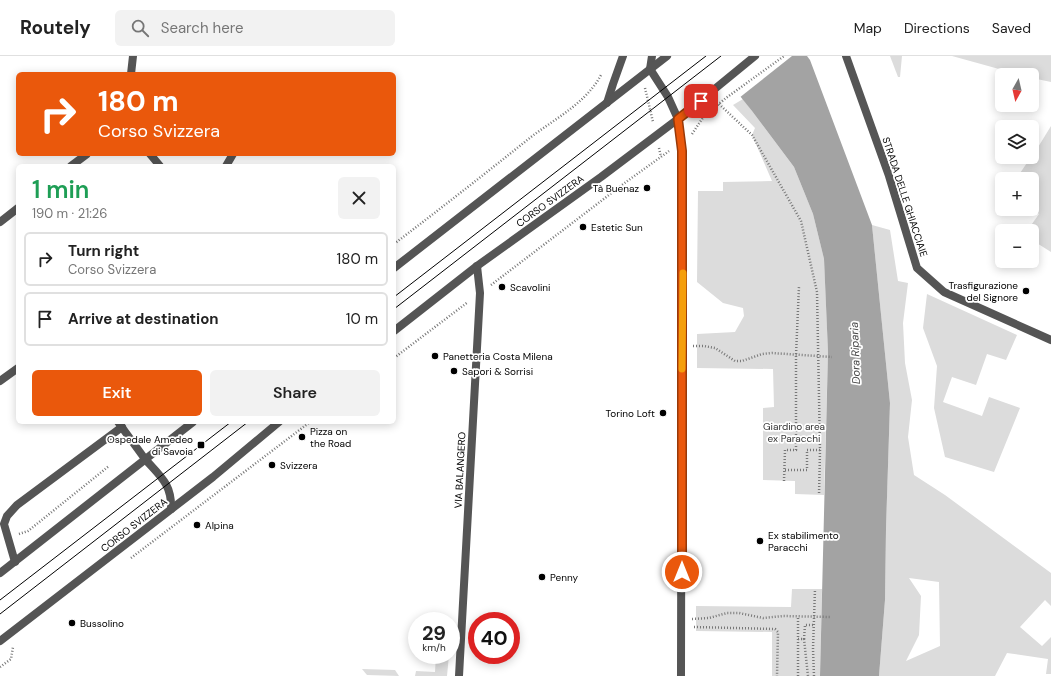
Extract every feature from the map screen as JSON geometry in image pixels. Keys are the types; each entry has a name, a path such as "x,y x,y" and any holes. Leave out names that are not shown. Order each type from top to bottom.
{"street":[{"path":"131,72 133,56"},
{"path":"607,103 623,56"},
{"path":"652,56 650,69 668,97 678,119 682,142 683,347 681,676"},
{"path":"396,266 667,56"},
{"name":"CORSO SVIZZERA","path":"396,329 477,266 656,136 755,56"},
{"name":"STRADA DELLE GHIACCIAIE","path":"846,56 889,176 917,268 944,292 1051,340"},
{"path":"74,164 84,156"},
{"path":"152,156 158,164"},
{"path":"0,222 16,210"},
{"name":"VIA BALANGERO","path":"458,676 480,293 477,266"},
{"path":"1,378 16,369"},
{"path":"0,573 190,424"},
{"name":"CORSO SVIZZERA","path":"0,641 213,477 277,424"},
{"path":"15,562 4,524 7,516 17,505 120,425 145,459 167,485 171,499 171,509"}],"path":[{"path":"396,356 626,182 682,142 694,132 704,116 784,56"},
{"path":"396,242 584,98 593,89 604,70"},
{"path":"643,75 661,157"},
{"path":"719,104 752,135 801,221 817,292 820,450 819,495"},
{"path":"784,481 785,450 796,450 796,355 799,286"},
{"path":"683,347 704,346 715,348 735,361 742,361 767,353 832,357"},
{"path":"219,492 307,424"},
{"path":"785,470 807,470 807,450 820,450"},
{"path":"8,542 20,533 28,531 109,466"},
{"path":"814,676 813,649 815,589"},
{"path":"681,623 727,612 763,618 783,616 830,617"},
{"path":"798,676 798,639 800,616"},
{"path":"681,623 775,629 778,632 777,676"},
{"path":"808,676 804,639 805,625 814,625"},
{"path":"798,639 804,639"},
{"path":"0,668 11,659"}],"green space":[{"path":"890,56 902,56 900,77 898,77"},
{"path":"952,56 1051,56 1051,82 1039,79 1039,68 996,68"},
{"name":"Giardino area ex Paracchi","path":"743,99 794,167 813,214 824,259 828,352 824,495 795,494 795,481 763,480 763,408 774,407 773,369 697,368 697,334 735,332 744,316 743,308 723,303 697,282 698,191 723,191 723,182 772,181 752,135 755,128 733,105"},
{"path":"1051,126 1051,252 1039,244 1039,224 1032,224 1039,216 1039,172 1021,172 1026,164 1039,164 1039,146"},
{"path":"872,225 890,230 898,281 908,283 903,323 905,363 912,400 908,437 914,475 945,495 1051,573 1051,606 1045,600 1020,627 1042,646 1051,637 1051,674 1046,674 1048,659 1007,653 995,676 879,676 885,600 890,403","holes":["909,578 939,582 940,646 906,661 919,635 921,596"]},
{"path":"927,294 1017,335 1006,360 987,354 976,385 952,377 943,402 982,416 989,397 1020,408 994,472 945,457 934,408 937,366 923,328"},
{"path":"792,589 822,589 820,676 772,676 772,632 696,631 696,606 791,607"},
{"path":"435,664 448,664 447,676 415,676 416,671 435,672"},
{"path":"362,669 395,670 399,676 367,675"}],"water":[{"name":"Dora Riparia","path":"708,56 807,56 810,60 872,225 890,403 885,600 879,676 820,676 828,352 824,259 813,214 794,167"}],"pier":[{"path":"706,56 792,56 739,98"}],"tram line":[{"path":"396,295 706,56"},
{"path":"396,307 721,56"},
{"path":"0,600 228,424"},
{"path":"0,614 245,424"}],"slow traffic":[{"path":"682,369 683,273"}],"place":[{"name":"Tà Buenaz","path":"647,188"},
{"name":"Estetic Sun","path":"583,227"},
{"name":"Scavolini","path":"502,287"},
{"name":"Trasfigurazione del Signore","path":"1026,291"},
{"name":"Panetteria Costa Milena","path":"435,356"},
{"name":"Sapori & Sorrisi","path":"454,371"},
{"name":"Torino Loft","path":"663,413"},
{"name":"Pizza on the Road","path":"302,437"},
{"name":"Ospedale Amedeo di Savoia","path":"201,445"},
{"name":"Svizzera","path":"272,465"},
{"name":"Alpina","path":"197,525"},
{"name":"Ex stabilimento Paracchi","path":"760,541"},
{"name":"Penny","path":"542,577"},
{"name":"Bussolino","path":"72,623"}],"route":[{"path":"682,572 682,142 678,119 701,101"}]}
